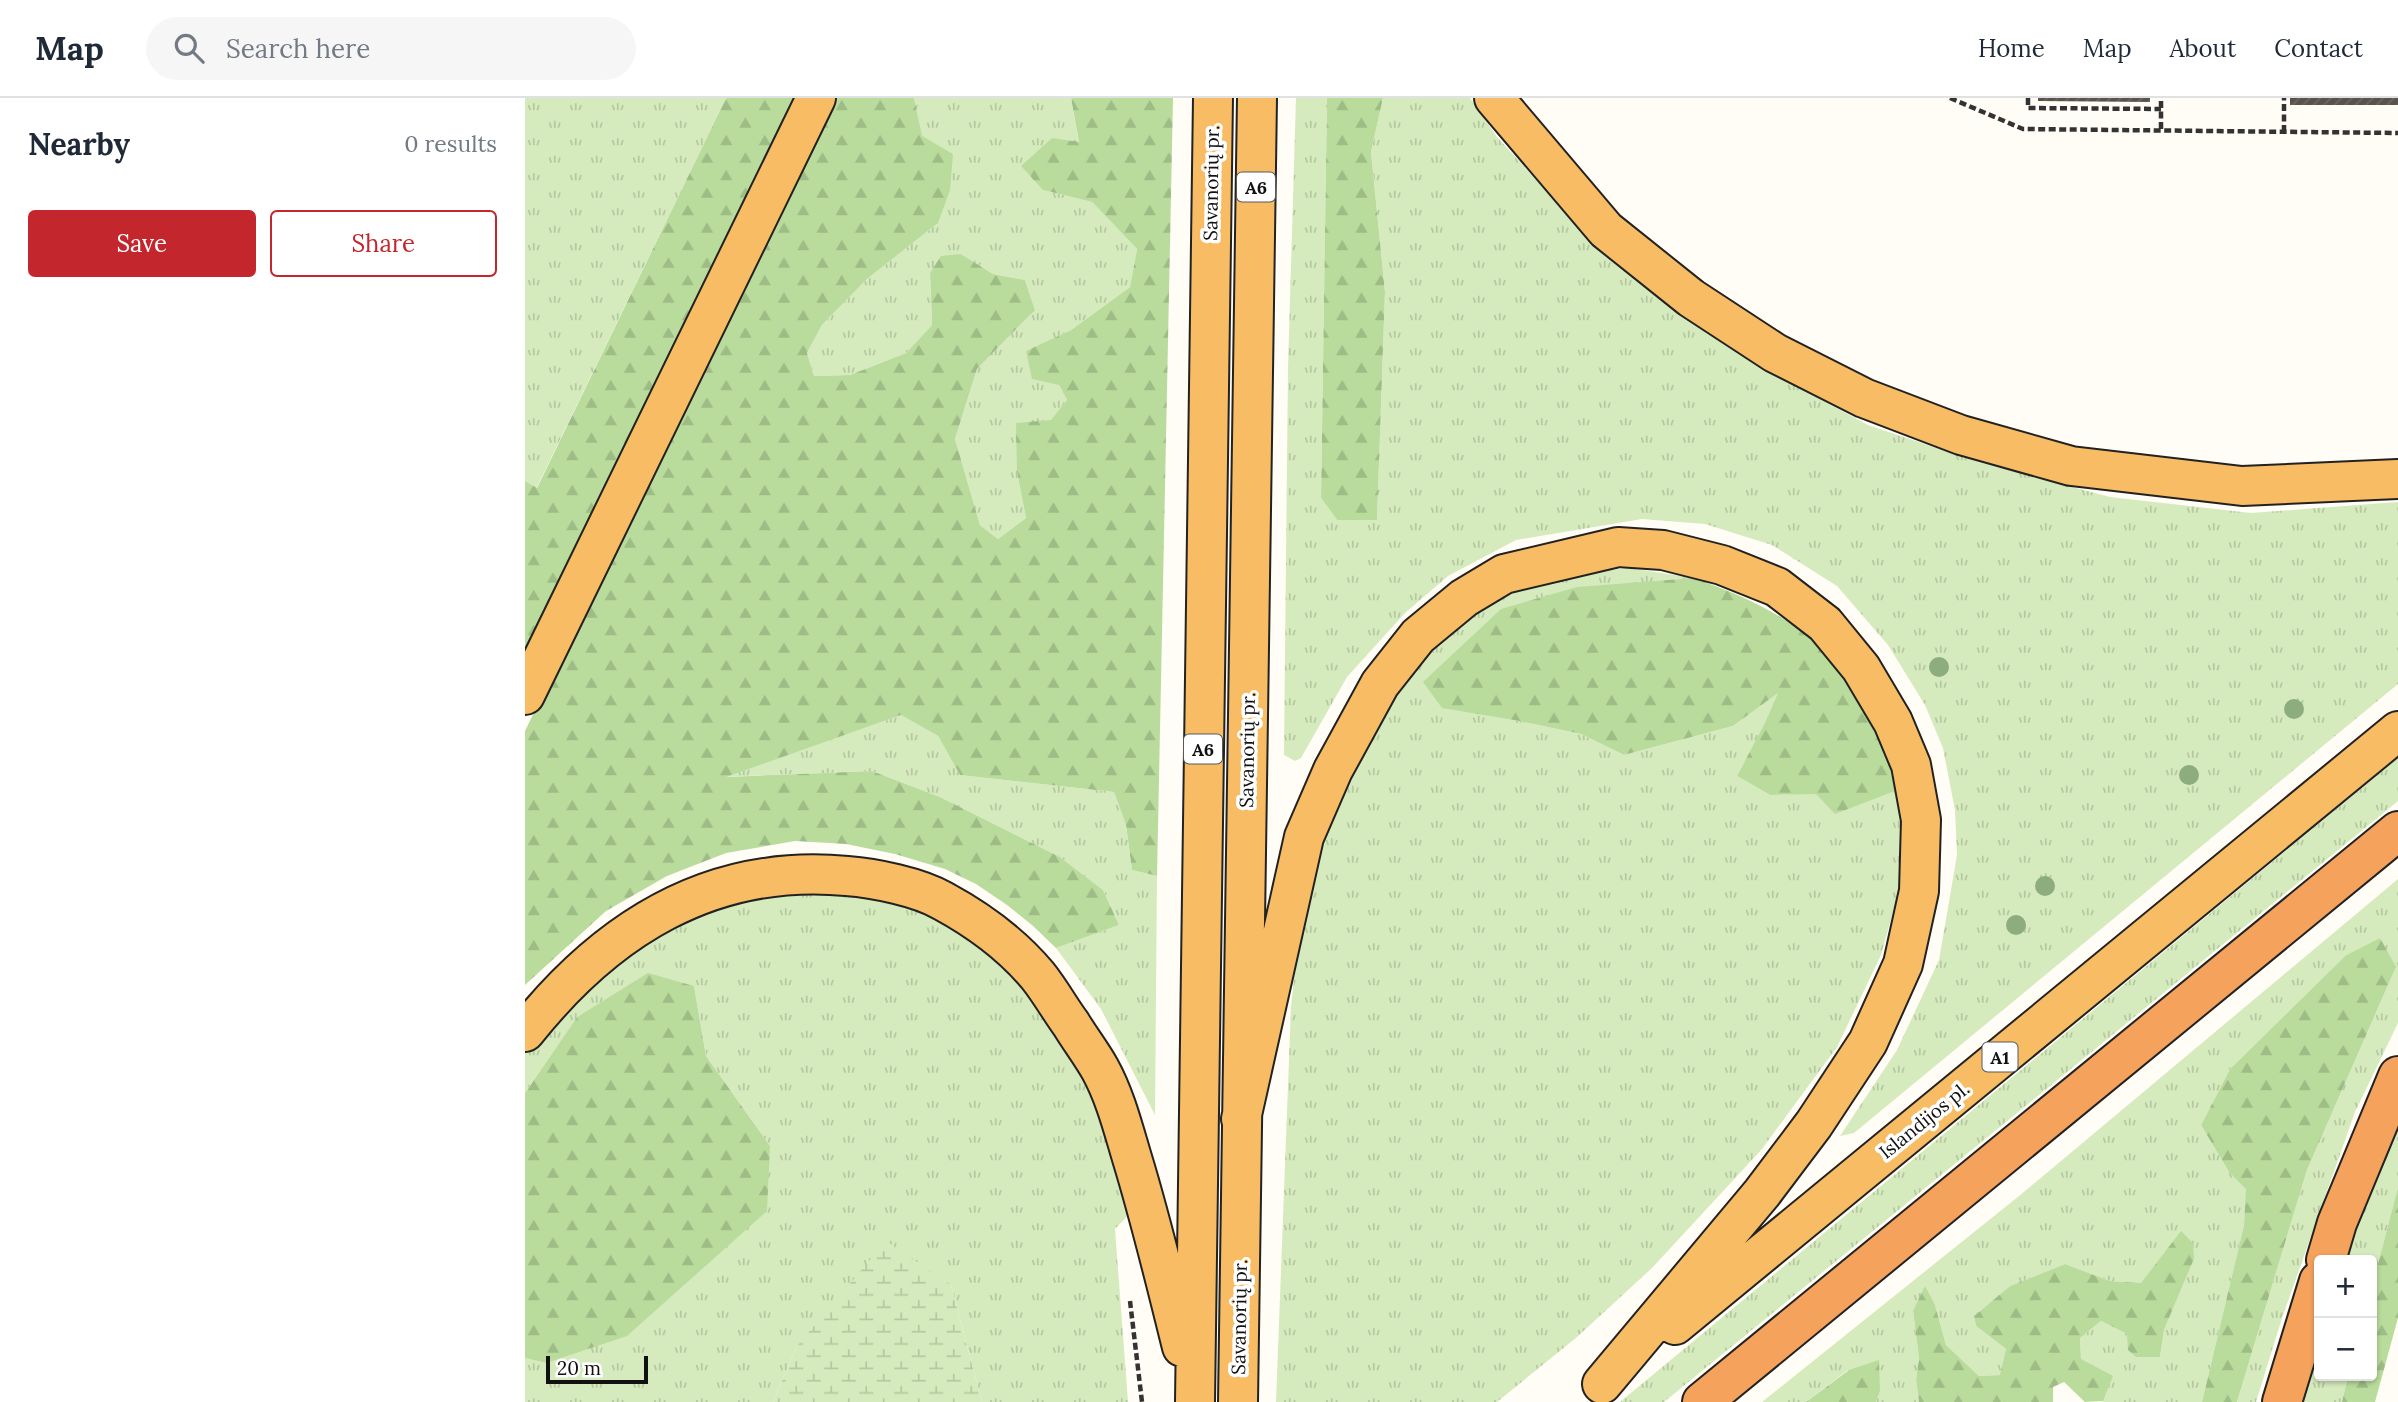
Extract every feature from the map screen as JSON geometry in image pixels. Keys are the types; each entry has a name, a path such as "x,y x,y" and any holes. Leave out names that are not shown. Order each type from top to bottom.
{"highway":[{"path":"525,695 816,98"},
{"name":"Savanorių pr.","path":"1195,1401 1213,98"},
{"name":"Savanorių pr.","path":"1238,1402 1257,98"},
{"path":"1255,275 1278,98"},
{"path":"1494,98 1607,230 1691,298 1775,353 1864,398 1961,435 2071,466 2242,486 2398,479"},
{"path":"1241,1119 1304,837 1333,770 1380,684 1418,635 1464,598 1504,575 1618,547 1663,550 1722,565 1777,587 1825,624 1861,668 1893,722 1911,765 1921,820 1919,891 1903,964 1868,1042 1814,1124 1762,1193 1591,1393"},
{"name":"Islandijos pl.","path":"1591,1393 2398,731"},
{"path":"1702,1402 2398,831"},
{"path":"525,1032 546,1006 603,951 653,916 717,888 768,876 819,873 876,878 940,899 975,920 1038,976 1100,1069 1117,1108 1149,1211 1195,1401"},
{"path":"2327,1255 2337,1223 2398,1076"},
{"path":"2282,1402 2314,1297"}],"path":[{"path":"1950,98 2024,129 2398,133"},
{"path":"2028,98 2028,108 2161,109"},
{"path":"2161,98 2161,129"},
{"path":"2284,98 2284,132"}],"green space":[{"path":"525,98 726,98 536,489 525,481"},
{"path":"726,98 794,98 525,654 525,481 537,488"},
{"path":"833,98 914,98 922,136 953,154 950,190 938,223 867,279 822,325 807,353 814,376 850,375 906,353 932,325 930,273 941,256 961,254 993,274 1025,280 1035,310 977,369 955,439 980,525 998,539 1026,518 1017,472 1016,423 1051,420 1067,400 1059,385 1032,379 1026,351 1071,330 1130,287 1137,249 1092,202 1043,190 1021,166 1052,138 1079,142 1071,98 1173,98 1157,876 1132,870 1126,825 1114,792 960,775 938,736 901,715 726,777 872,771 940,797 1060,857 1103,890 1119,925 1056,948 1007,905 976,884 945,869 895,854 846,844 795,841 726,853 667,876 606,911 525,985 525,731"},
{"path":"914,98 1071,98 1079,143 1043,190 1092,202 1137,249 1130,287 1071,330 1027,351 1059,385 1067,400 1017,472 1026,518 998,539 980,525 955,439 977,369 1035,310 1025,280 993,274 961,254 930,273 932,325 906,353 850,375 814,376 807,353 822,325 867,279 938,223"},
{"path":"1296,98 1327,98 1321,498 1337,520 1377,519 1385,292 1371,152 1383,98 1470,98 1497,137 1568,215 1663,298 1762,368 1868,425 1978,462 2110,497 2251,513 2398,502 2398,684 1854,1133 1840,1136 1897,1050 1939,960 1957,855 1955,810 1943,748 1925,705 1888,645 1837,586 1772,545 1705,524 1642,519 1516,540 1448,576 1405,613 1347,677 1301,758 1295,761 1284,755 1288,367"},
{"path":"1327,98 1383,98 1371,152 1385,292 1377,520 1337,520 1321,498"},
{"path":"1629,568 1694,578 1656,582 1514,720 1581,734 1624,755 1733,726 1779,692 1767,721 1737,776 1770,795 1900,789 1909,854 1881,955 1837,1047 1762,1149 1652,1268 1577,1337 1497,1402 1276,1402 1291,1007 1302,905 1321,831 1387,704 1429,653 1482,609 1546,577"},
{"path":"1694,578 1750,600 1774,613 1817,644 1837,664 1855,686 1877,722 1900,789 1835,814 1816,794 1770,795 1737,776 1778,693 1733,726 1624,755 1581,734 1442,708 1423,682 1501,609 1577,587"},
{"path":"901,715 938,736 960,775 1114,792 1126,825 1132,870 1157,876 1155,1115 1101,1009 1056,948 1119,925 1103,890 1060,857 940,797 872,771 723,777"},
{"path":"2398,758 2398,801 1664,1402 1620,1402"},
{"path":"2398,879 2398,1023 2355,1112 2282,1318 2256,1402 2237,1402 2307,1170 2396,967 2345,956 2230,1069 2201,1125 2229,1172 2247,1189 2244,1225 2202,1402 2101,1402 2103,1401 2081,1359 2080,1338 2101,1321 2127,1334 2160,1357 2164,1330 2194,1259 2141,1283 2110,1281 2065,1264 2010,1286 1974,1316 1976,1326 2006,1349 2001,1375 1979,1376 1946,1345 1935,1305 1913,1311 1919,1358 1916,1380 1919,1402 1876,1402 1880,1391 1848,1370 1806,1402 1762,1402 2019,1196"},
{"path":"811,883 945,915 1010,963 1096,1086 1131,1212 1115,1229 1128,1402 982,1402 951,1285 797,1346 773,1402 525,1402 525,1358 546,1363 770,1146 706,1056 694,986 649,974 577,1017 525,1093 525,1051 549,1020 671,918"},
{"path":"2380,938 2396,967 2307,1170 2237,1402 2202,1402 2244,1225 2246,1189 2229,1172 2201,1125 2230,1069 2345,956"},
{"path":"648,973 694,986 706,1056 770,1146 767,1211 627,1336 546,1363 525,1358 525,1093 577,1017"},
{"path":"2398,1126 2398,1187 2377,1268 2377,1255 2347,1255"},
{"path":"2398,1187 2398,1318 2375,1402 2342,1402 2347,1381 2377,1381 2377,1268"},
{"path":"2181,1231 2193,1243 2194,1259 2164,1330 2160,1357 2136,1357 2128,1350 2127,1334 2101,1321 2080,1338 2081,1359 2113,1376 2103,1401 2085,1402 2064,1382 2053,1387 2053,1402 1919,1402 1916,1380 1919,1358 1913,1311 1925,1286 1935,1305 1946,1345 1979,1376 2000,1375 2006,1349 1976,1326 1974,1316 2010,1286 2065,1264 2110,1281 2141,1283"},
{"path":"886,1241 951,1285 982,1402 773,1402 797,1346"},
{"path":"1879,1360 1880,1391 1876,1402 1806,1402 1849,1370"},
{"path":"2314,1362 2314,1381 2347,1381 2342,1402 2302,1402"}],"building":[{"path":"2038,98 2150,98 2150,102 2038,101"},
{"path":"2290,98 2398,98 2398,105 2290,105"}]}
